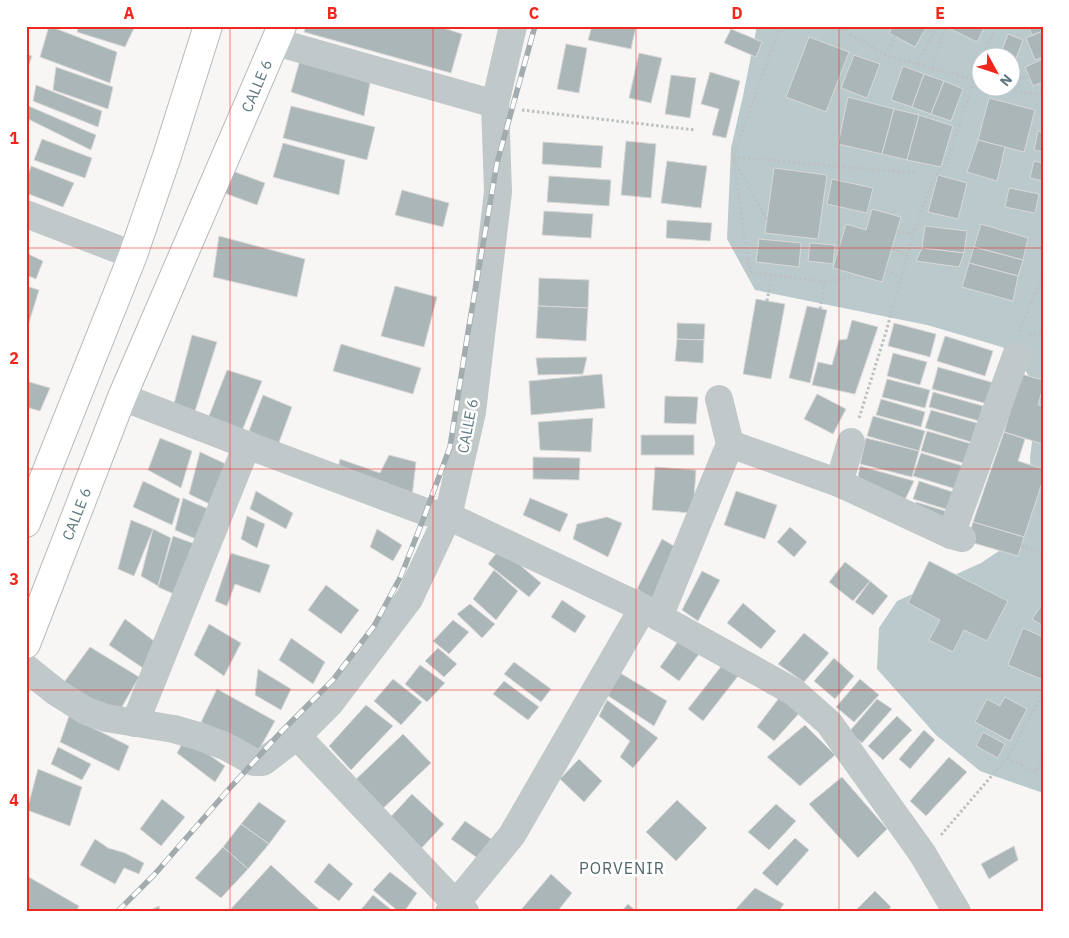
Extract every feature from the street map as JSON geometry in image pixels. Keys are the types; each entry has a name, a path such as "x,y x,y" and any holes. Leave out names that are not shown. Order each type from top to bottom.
{"highway":[{"path":"29,508 133,255 208,26"},
{"name":"CALLE 6","path":"26,644 122,397 279,34"}],"street":[{"name":"CALLE 6","path":"135,723 174,728 225,746 254,762 263,762 297,736 330,703 409,599 448,516 472,412 498,192 495,104 513,26"},
{"path":"279,34 495,104"},
{"path":"26,214 133,255"},
{"path":"730,444 839,483 957,536 1017,345"},
{"path":"122,397 426,512 448,516 651,612 794,692 829,723 922,854 957,912"},
{"path":"297,736 456,909 512,835 651,612 730,444 720,399"},
{"path":"839,483 851,442"},
{"path":"26,668 56,692 86,711 106,718 135,723 246,445"}],"path":[{"path":"780,26 733,157 750,272 825,282 850,277"},
{"path":"837,26 885,55 972,80"},
{"path":"918,64 937,26"},
{"path":"932,68 945,27"},
{"path":"988,48 994,32"},
{"path":"885,55 895,36"},
{"path":"1022,78 1029,77"},
{"path":"851,442 886,332 913,234 931,184 945,167 972,87"},
{"path":"1022,92 1033,94 1043,93"},
{"path":"495,104 522,110 695,130"},
{"path":"733,157 915,173"},
{"path":"733,157 766,220"},
{"path":"897,232 913,234"},
{"path":"892,250 908,256"},
{"path":"886,270 901,278"},
{"path":"1017,345 1043,273"},
{"path":"767,301 772,275"},
{"path":"820,309 825,282"},
{"path":"1021,546 1043,554"},
{"path":"939,838 1007,758 1043,692"},
{"path":"1007,758 1036,772 1043,756"},
{"path":"998,758 1001,764"}],"shaded area":[{"path":"757,26 1043,26 1043,793 980,771 936,735 877,669 879,628 897,601 981,563 1008,545 1031,480 1030,457 1035,420 1032,381 1016,356 1002,347 927,325 755,290 727,239 731,148"}],"building":[{"path":"49,26 117,52 110,83 40,57"},
{"path":"79,26 135,26 125,47 77,32"},
{"path":"306,26 437,26 462,34 451,73 304,32"},
{"path":"592,26 636,26 631,49 588,40"},
{"path":"893,26 927,26 915,47 889,33"},
{"path":"945,26 985,26 977,42"},
{"path":"1028,26 1043,26 1043,31 1032,35"},
{"path":"731,29 762,42 756,57 724,43"},
{"path":"1043,31 1043,57 1035,60 1026,38"},
{"path":"1008,34 1023,40 1020,48 1003,48"},
{"path":"809,37 849,52 826,112 786,97"},
{"path":"566,44 587,48 579,93 557,89"},
{"path":"639,53 662,58 651,103 629,98"},
{"path":"26,54 32,56 26,72"},
{"path":"854,55 880,64 867,98 841,88"},
{"path":"1043,59 1043,82 1033,86 1025,67"},
{"path":"300,60 370,83 364,116 291,92"},
{"path":"903,66 924,74 912,107 891,100"},
{"path":"56,67 113,87 108,109 53,90"},
{"path":"710,72 740,81 726,138 712,135 719,109 701,104"},
{"path":"924,74 944,81 931,114 912,107"},
{"path":"671,75 696,78 690,118 665,114"},
{"path":"944,81 963,89 951,121 931,114"},
{"path":"36,85 102,111 98,127 33,101"},
{"path":"848,97 894,109 882,154 838,144"},
{"path":"989,98 1035,110 1024,152 978,140"},
{"path":"26,105 96,135 91,150 26,118"},
{"path":"291,106 375,127 367,160 283,138"},
{"path":"894,109 919,115 907,160 882,154"},
{"path":"919,115 953,126 941,167 907,160"},
{"path":"1038,131 1043,133 1043,152 1034,150"},
{"path":"42,139 92,158 85,178 34,160"},
{"path":"978,140 1005,147 997,181 967,172"},
{"path":"626,141 656,144 651,198 621,195"},
{"path":"543,142 603,146 601,168 542,164"},
{"path":"283,143 345,160 339,195 273,177"},
{"path":"667,161 707,166 701,208 661,203"},
{"path":"1034,161 1043,163 1043,181 1030,178"},
{"path":"31,166 74,183 63,207 26,193 26,183"},
{"path":"774,168 827,175 818,239 765,233"},
{"path":"227,169 265,183 257,205 219,191"},
{"path":"938,175 967,183 958,219 928,212"},
{"path":"549,176 611,180 609,206 547,202"},
{"path":"832,179 873,188 867,213 827,204"},
{"path":"1009,188 1039,194 1035,213 1005,207"},
{"path":"402,190 449,203 443,227 395,215"},
{"path":"872,209 901,217 882,282 833,268 846,224 866,230"},
{"path":"544,211 593,214 591,238 542,235"},
{"path":"667,220 712,223 710,241 666,238"},
{"path":"981,224 1028,238 1023,260 974,247"},
{"path":"925,226 967,231 964,253 922,248"},
{"path":"219,236 305,259 297,297 213,277"},
{"path":"759,239 801,243 799,267 756,262"},
{"path":"810,243 835,245 833,264 808,261"},
{"path":"974,247 1023,260 1018,276 969,263"},
{"path":"922,248 964,253 959,267 916,261"},
{"path":"26,253 43,261 36,279 26,275"},
{"path":"969,263 1018,276 1013,301 962,287"},
{"path":"539,278 589,280 588,308 538,306"},
{"path":"26,286 39,290 27,329 26,329"},
{"path":"395,286 437,297 424,347 381,336"},
{"path":"756,299 785,304 771,379 743,374"},
{"path":"538,306 588,308 586,341 536,338"},
{"path":"807,306 827,310 810,383 789,378"},
{"path":"852,320 878,327 855,394 812,385 818,362 832,365 839,340 847,339"},
{"path":"677,323 705,324 704,340 677,339"},
{"path":"894,323 936,334 930,357 888,346"},
{"path":"192,335 217,342 194,414 174,404"},
{"path":"945,336 993,351 985,376 937,361"},
{"path":"677,339 704,340 703,363 675,361"},
{"path":"341,344 421,368 413,394 333,371"},
{"path":"893,353 927,362 920,385 887,376"},
{"path":"587,357 583,374 538,375 536,358"},
{"path":"938,367 994,383 988,404 932,389"},
{"path":"227,370 262,381 242,431 209,416"},
{"path":"602,374 605,408 531,415 529,381"},
{"path":"1021,374 1043,380 1038,405 1043,406 1043,444 1004,432"},
{"path":"887,379 930,390 925,408 882,397"},
{"path":"26,381 50,388 40,411 26,407"},
{"path":"933,392 983,406 979,421 929,407"},
{"path":"817,394 846,409 833,434 804,419"},
{"path":"263,395 292,407 278,445 249,431"},
{"path":"665,396 698,397 696,424 664,423"},
{"path":"881,399 925,412 921,427 876,415"},
{"path":"931,410 977,423 971,442 925,428"},
{"path":"873,416 925,431 919,451 867,436"},
{"path":"593,418 591,452 540,450 538,422"},
{"path":"927,431 972,444 967,464 921,451"},
{"path":"1004,432 1025,439 1018,461 1043,469 1043,480 1024,537 973,522"},
{"path":"641,435 694,435 694,455 641,455"},
{"path":"160,438 192,451 181,488 148,470"},
{"path":"866,438 919,451 912,477 860,464"},
{"path":"200,452 228,465 216,507 189,494"},
{"path":"921,453 966,467 959,490 913,476"},
{"path":"389,455 416,462 412,497 337,474 340,459 380,473"},
{"path":"533,457 580,458 579,480 533,479"},
{"path":"860,466 914,481 902,506 856,488"},
{"path":"655,467 696,470 693,513 652,510"},
{"path":"143,481 180,499 172,525 133,507"},
{"path":"919,481 956,493 952,511 913,499"},
{"path":"256,491 293,513 286,529 250,509"},
{"path":"736,491 777,505 765,539 724,525"},
{"path":"183,498 215,512 205,543 175,530"},
{"path":"530,498 568,514 560,532 523,515"},
{"path":"916,502 955,514 948,527 913,513"},
{"path":"247,516 265,524 257,548 241,539"},
{"path":"607,517 622,523 608,557 573,539 577,524"},
{"path":"131,520 153,529 134,576 118,569"},
{"path":"973,522 1024,537 1018,556 967,541"},
{"path":"790,527 807,542 794,557 777,542"},
{"path":"153,529 171,538 158,586 141,576"},
{"path":"377,529 402,545 393,561 370,547"},
{"path":"173,536 203,547 183,598 158,587"},
{"path":"662,539 684,552 657,602 637,589"},
{"path":"500,548 541,583 529,597 488,564"},
{"path":"231,553 270,565 260,593 235,584 227,606 215,601"},
{"path":"929,561 1008,601 987,641 964,630 953,652 929,640 940,620 908,603"},
{"path":"845,562 870,581 853,601 829,582"},
{"path":"494,570 518,591 496,620 473,599"},
{"path":"702,571 720,580 698,621 682,610"},
{"path":"870,581 888,596 873,615 855,602"},
{"path":"326,585 359,610 341,634 308,610"},
{"path":"562,600 586,616 575,633 551,617"},
{"path":"743,603 776,631 761,649 727,623"},
{"path":"1043,603 1043,626 1032,619"},
{"path":"470,604 495,624 482,638 457,614"},
{"path":"125,619 158,644 143,668 109,645"},
{"path":"453,620 469,632 449,654 433,641"},
{"path":"209,624 241,643 224,676 194,655"},
{"path":"1023,628 1043,637 1043,680 1008,665"},
{"path":"804,633 829,653 804,682 778,664"},
{"path":"291,638 325,662 313,684 279,660"},
{"path":"679,640 699,654 679,681 660,667"},
{"path":"90,647 139,677 119,712 62,685"},
{"path":"438,648 457,664 444,677 425,661"},
{"path":"834,658 854,676 835,699 814,681"},
{"path":"514,662 551,689 541,702 504,674"},
{"path":"723,664 738,676 703,721 688,709"},
{"path":"420,665 445,683 427,702 405,684"},
{"path":"258,669 291,689 281,710 255,695"},
{"path":"620,673 667,701 654,726 607,695"},
{"path":"393,679 422,702 401,725 374,701"},
{"path":"860,679 879,695 854,722 836,707"},
{"path":"504,681 539,707 528,720 493,694"},
{"path":"217,689 275,721 257,753 201,722"},
{"path":"782,694 803,709 774,741 757,727"},
{"path":"1005,697 1027,709 1010,741 975,722 987,699 1000,706"},
{"path":"877,699 892,709 862,743 849,732"},
{"path":"607,700 658,738 633,768 620,757 630,741 599,716"},
{"path":"366,705 393,726 351,770 329,746"},
{"path":"69,716 129,746 119,771 60,742"},
{"path":"897,716 912,730 883,760 868,746"},
{"path":"805,725 835,755 800,786 767,757"},
{"path":"924,730 935,740 910,769 899,759"},
{"path":"983,732 1005,744 998,758 976,746"},
{"path":"403,734 431,763 378,813 350,785"},
{"path":"185,738 225,766 215,782 177,753"},
{"path":"58,747 91,764 82,780 51,764"},
{"path":"949,757 967,772 926,816 910,801"},
{"path":"579,759 602,781 584,802 560,779"},
{"path":"38,769 82,787 70,826 27,810"},
{"path":"842,777 887,829 858,858 809,804"},
{"path":"412,794 444,824 416,854 384,824"},
{"path":"162,799 185,817 161,846 140,829"},
{"path":"677,800 707,828 676,861 646,832"},
{"path":"259,802 286,821 269,844 241,824"},
{"path":"776,804 796,821 769,850 748,832"},
{"path":"465,821 497,843 483,862 451,839"},
{"path":"241,824 269,844 248,869 223,847"},
{"path":"795,838 809,850 777,886 762,873"},
{"path":"95,839 108,848 125,853 144,863 139,874 124,868 115,884 80,865"},
{"path":"1014,846 1018,860 989,879 981,864"},
{"path":"223,847 248,869 221,898 195,878"},
{"path":"329,863 353,884 339,901 314,882"},
{"path":"271,865 322,912 228,912"},
{"path":"390,872 417,893 404,912 399,912 373,890"},
{"path":"551,874 572,893 557,912 520,911"},
{"path":"27,876 79,906 76,912 26,912"},
{"path":"755,888 784,904 778,912 733,912"},
{"path":"875,891 891,907 886,912 854,912"},
{"path":"373,895 394,912 359,912"},
{"path":"628,904 637,912 621,912"},
{"path":"159,906 160,912 147,912"}],"railway":[{"path":"117,912 154,875 281,732 333,680 374,626 401,576 450,447 497,163 535,26"}],"district":[{"name":"PORVENIR","path":"622,868"}]}
